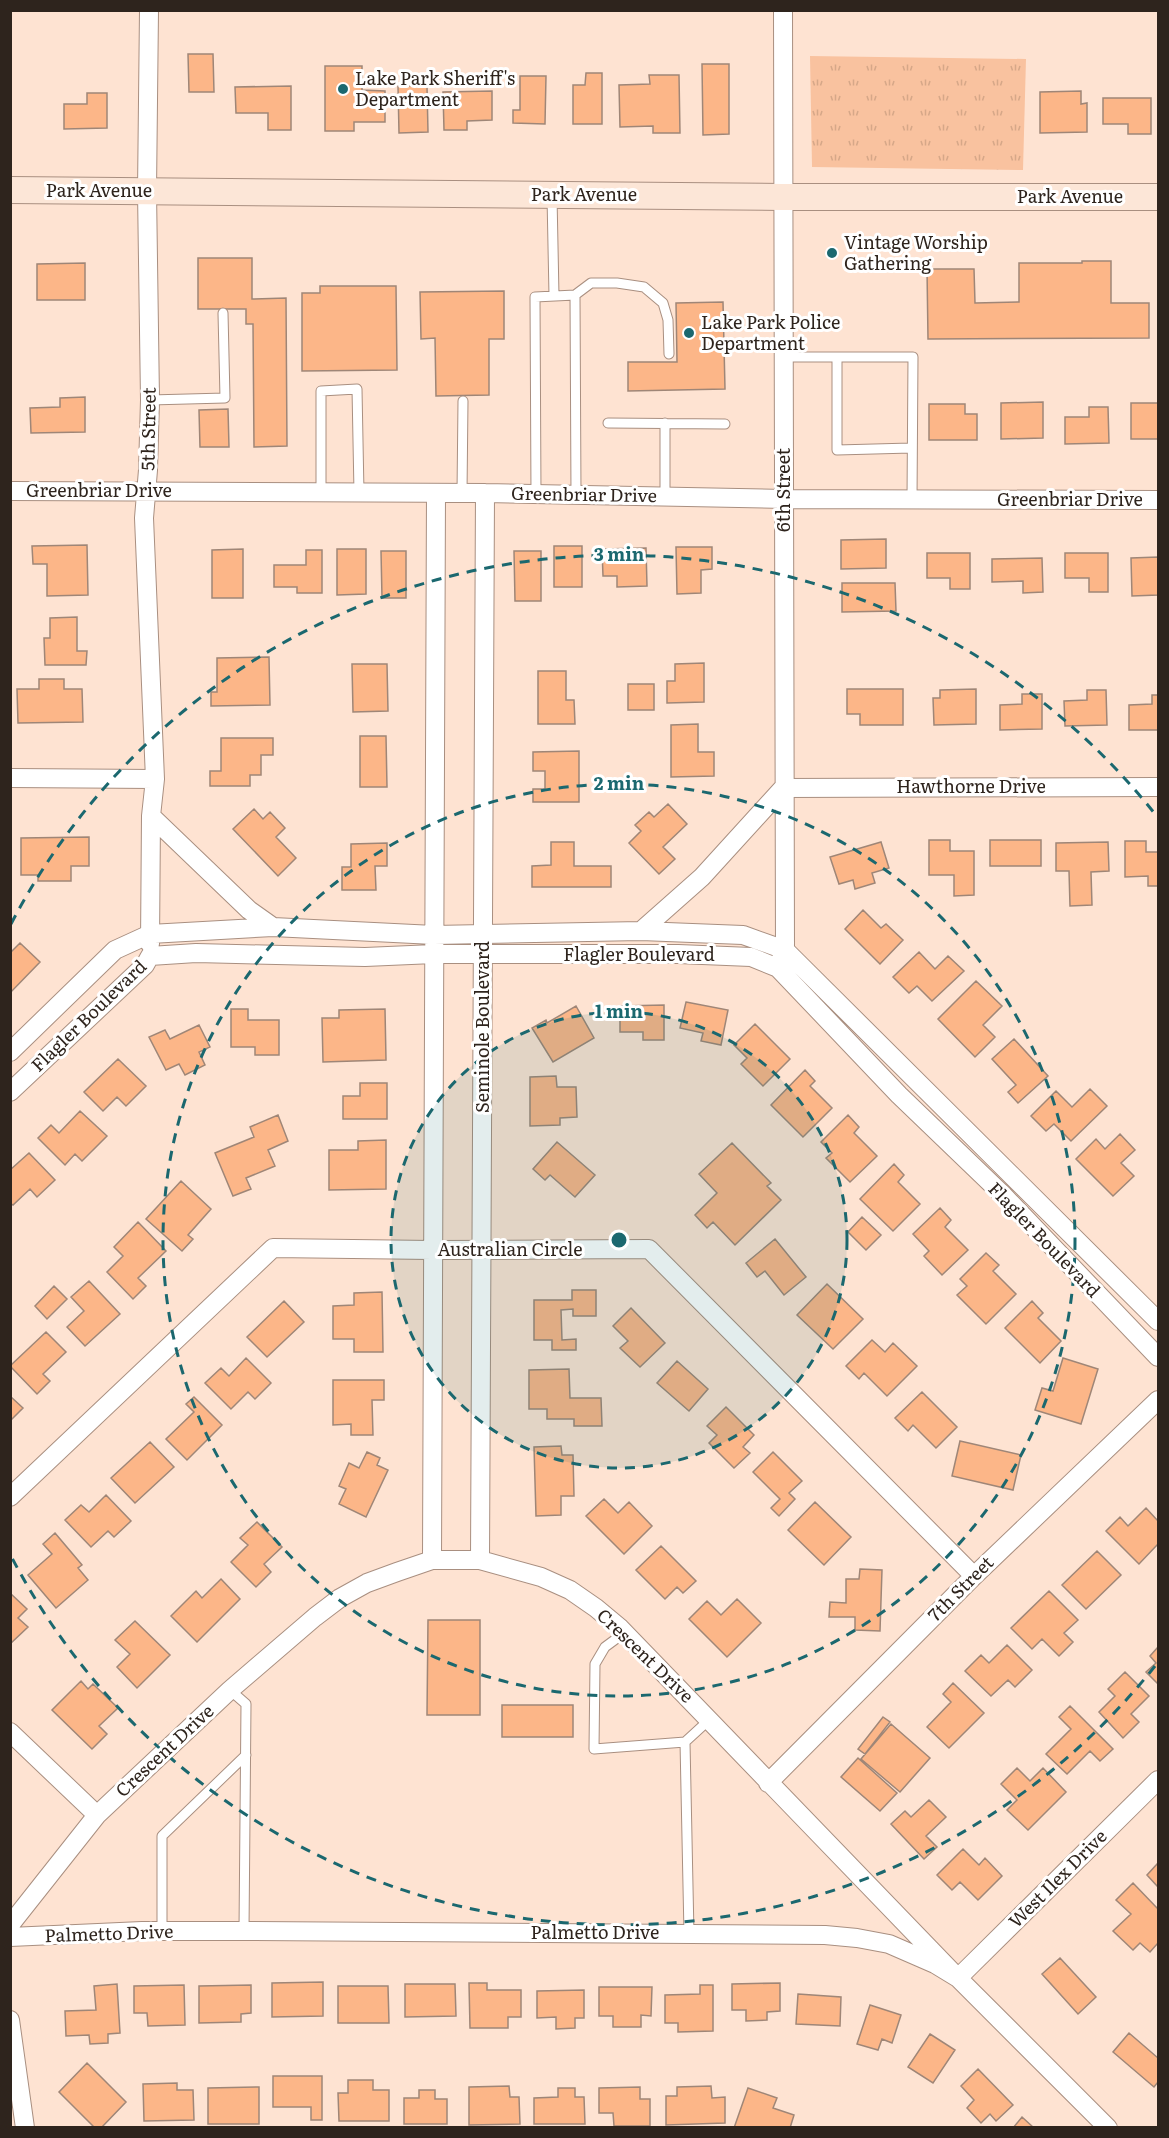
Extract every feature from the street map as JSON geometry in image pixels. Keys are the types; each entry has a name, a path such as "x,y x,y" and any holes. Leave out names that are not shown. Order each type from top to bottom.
{"street":[{"name":"5th Street","path":"149,10 147,191 150,400 144,518 155,779 150,816 150,956"},
{"name":"6th Street","path":"778,968 784,950 783,10"},
{"name":"Park Avenue","path":"10,190 783,197 1158,197"},
{"name":"Greenbriar Drive","path":"10,491 485,493 784,499 1158,500"},
{"path":"432,1560 436,493"},
{"name":"Seminole Boulevard","path":"480,1560 485,493"},
{"path":"10,778 155,779"},
{"name":"Hawthorne Drive","path":"783,788 1158,787"},
{"path":"641,931 702,877 783,788"},
{"path":"150,816 249,910 273,927"},
{"name":"Flagler Boulevard","path":"10,1052 115,950 150,934 273,927 434,935 641,931 743,935 784,950 1158,1321"},
{"name":"Flagler Boulevard","path":"10,1092 145,965 150,956 196,954 365,957 434,954 678,954 751,957 778,968 891,1087 1003,1196 1158,1357"},
{"name":"Australian Circle","path":"10,1497 273,1248 432,1251 649,1249 974,1576"},
{"name":"7th Street","path":"768,1783 974,1576 1158,1400"},
{"name":"Crescent Drive","path":"10,1925 97,1815 230,1690 340,1598 367,1583 432,1560 480,1560 541,1577 570,1590 596,1608 710,1720 768,1783 958,1978"},
{"path":"10,1732 97,1815"},
{"name":"West Ilex Drive","path":"958,1978 1158,1780"},
{"name":"Palmetto Drive","path":"10,1937 162,1931 244,1931 825,1935 857,1938 889,1944 910,1952 958,1978 1108,2127"},
{"path":"10,2020 25,2127"}],"lane":[{"path":"552,195 554,296"},
{"path":"536,495 535,297 575,295 591,283 617,283 644,287 663,303 668,321 669,354"},
{"path":"575,295 576,495"},
{"path":"150,400 225,398 223,313"},
{"path":"784,357 913,357 912,500"},
{"path":"837,357 837,450 911,448"},
{"path":"321,493 321,390 357,389 359,493"},
{"path":"462,493 463,401"},
{"path":"608,423 725,424"},
{"path":"665,423 665,497"},
{"path":"624,1633 605,1647 596,1664 594,1749 685,1742 710,1720"},
{"path":"230,1690 246,1704 244,1931"},
{"path":"685,1742 689,1934"},
{"path":"162,1931 162,1836 246,1755"}],"green space":[{"path":"810,56 1026,59 1023,170 812,167"}],"building":[{"path":"188,54 213,54 214,92 189,92"},
{"path":"702,64 729,64 729,134 703,135"},
{"path":"325,66 362,66 362,90 385,91 385,122 354,122 354,131 325,131"},
{"path":"586,73 602,73 602,124 573,124 573,85 585,85"},
{"path":"649,75 679,75 680,133 653,133 653,126 620,127 619,85 650,84"},
{"path":"520,76 546,76 545,124 513,123 513,110 520,110"},
{"path":"291,86 291,130 268,130 268,113 236,113 235,87"},
{"path":"398,86 427,86 428,132 399,133"},
{"path":"492,91 492,120 467,121 467,130 444,130 443,92"},
{"path":"1081,91 1081,104 1087,103 1087,132 1040,133 1040,92"},
{"path":"87,93 107,93 107,128 64,129 64,104 87,104"},
{"path":"1103,98 1151,98 1151,134 1128,134 1128,124 1103,124"},
{"path":"198,258 252,258 252,299 286,298 287,446 254,447 253,324 246,324 246,309 198,309"},
{"path":"1082,261 1111,261 1111,303 1149,303 1149,338 928,339 927,269 974,269 975,303 1019,302 1019,263 1082,263"},
{"path":"85,263 85,300 37,300 37,264"},
{"path":"320,286 396,286 397,370 302,371 302,293 320,293"},
{"path":"504,291 504,339 489,339 489,395 436,396 435,338 421,339 420,292"},
{"path":"723,302 725,389 628,391 628,362 677,362 676,303"},
{"path":"85,397 85,432 31,433 30,408 60,407 60,398"},
{"path":"1043,402 1043,438 1001,439 1001,403"},
{"path":"1131,403 1158,403 1158,439 1131,439"},
{"path":"929,404 965,404 965,414 977,414 977,440 929,440"},
{"path":"1089,407 1108,407 1109,443 1065,444 1065,417 1089,417"},
{"path":"228,409 229,447 200,447 199,410"},
{"path":"886,539 886,568 841,569 841,540"},
{"path":"87,545 88,595 47,596 47,564 33,564 32,546"},
{"path":"554,546 582,546 582,587 554,587"},
{"path":"676,547 712,547 712,569 701,570 701,593 677,594"},
{"path":"646,548 647,586 617,587 617,576 603,576 602,549"},
{"path":"243,549 243,598 212,598 212,550"},
{"path":"337,549 366,549 366,594 337,595"},
{"path":"306,550 322,550 322,593 297,593 297,587 274,587 274,565 306,565"},
{"path":"381,551 406,551 406,598 382,598"},
{"path":"514,551 541,551 541,601 515,601"},
{"path":"927,553 970,553 970,589 950,589 950,578 927,578"},
{"path":"1065,553 1108,553 1108,592 1089,592 1089,578 1065,578"},
{"path":"1158,557 1158,595 1132,596 1131,558"},
{"path":"1042,558 1043,592 1023,593 1023,581 992,582 992,559"},
{"path":"842,583 895,583 896,611 842,612"},
{"path":"77,617 77,651 87,651 86,665 45,665 44,638 50,638 50,618"},
{"path":"269,657 270,705 211,706 211,692 217,692 217,658"},
{"path":"704,663 704,702 667,703 667,681 675,681 675,664"},
{"path":"352,664 387,664 388,711 353,712"},
{"path":"538,671 566,671 566,700 574,700 575,724 538,724"},
{"path":"39,679 64,679 64,689 82,689 83,722 18,723 17,689 39,689"},
{"path":"628,684 654,684 654,710 628,710"},
{"path":"847,689 903,689 903,725 860,725 860,714 847,714"},
{"path":"976,689 976,724 934,725 933,698 940,698 940,690"},
{"path":"1087,690 1106,690 1107,725 1065,726 1064,701 1087,700"},
{"path":"1022,694 1042,694 1042,729 1000,730 1000,705 1022,704"},
{"path":"1152,695 1158,695 1158,730 1129,730 1129,705 1152,704"},
{"path":"698,724 698,752 714,752 714,776 671,777 671,725"},
{"path":"360,736 386,736 387,787 360,787"},
{"path":"221,738 273,738 273,755 261,755 261,775 250,775 250,786 210,786 210,771 221,771"},
{"path":"579,751 579,802 533,802 533,789 545,789 545,771 533,771 533,752"},
{"path":"668,804 687,824 663,847 675,859 659,874 629,843 641,831 635,825 649,812 654,817"},
{"path":"254,809 263,819 270,812 285,828 276,837 296,858 278,876 233,829"},
{"path":"89,837 89,866 71,866 71,881 38,881 38,875 21,875 21,838"},
{"path":"929,840 950,840 950,851 974,851 974,895 954,896 954,875 929,875"},
{"path":"990,840 1041,840 1041,866 990,866"},
{"path":"1125,841 1146,841 1146,852 1158,852 1158,886 1148,886 1148,876 1125,877"},
{"path":"551,842 574,842 574,866 611,866 611,887 532,887 532,866 551,865"},
{"path":"881,842 889,868 872,873 875,883 855,889 853,880 839,884 830,857"},
{"path":"1108,842 1109,871 1091,872 1092,905 1070,906 1069,871 1056,871 1056,843"},
{"path":"387,843 387,866 375,866 376,890 342,890 342,867 351,867 351,844"},
{"path":"863,910 881,928 886,924 903,940 880,964 845,929"},
{"path":"20,943 40,962 10,993 10,953"},
{"path":"919,952 935,969 948,956 964,971 932,1001 917,986 909,993 893,977"},
{"path":"976,981 1002,1006 983,1025 995,1037 975,1057 938,1019"},
{"path":"686,1002 728,1010 721,1045 701,1041 703,1033 680,1028"},
{"path":"664,1005 664,1040 643,1040 643,1032 620,1032 620,1006"},
{"path":"576,1006 594,1038 553,1062 532,1028 546,1020 547,1023"},
{"path":"231,1009 248,1009 248,1020 279,1020 279,1055 255,1055 255,1047 231,1047"},
{"path":"385,1009 386,1060 323,1062 322,1018 339,1018 339,1010"},
{"path":"755,1024 790,1059 763,1086 741,1064 747,1058 734,1045"},
{"path":"199,1025 210,1047 199,1052 205,1065 185,1075 179,1064 166,1070 149,1037 165,1030 170,1039"},
{"path":"1014,1039 1048,1076 1018,1103 1008,1092 1016,1085 992,1059"},
{"path":"118,1059 146,1086 126,1106 117,1097 103,1111 84,1092"},
{"path":"805,1070 815,1081 810,1086 832,1108 803,1137 771,1105"},
{"path":"556,1076 557,1087 576,1087 577,1117 560,1118 560,1125 530,1126 530,1077"},
{"path":"360,1083 387,1083 387,1119 343,1119 343,1096 360,1096"},
{"path":"1090,1089 1107,1106 1071,1141 1054,1124 1046,1131 1031,1116 1056,1091 1072,1107"},
{"path":"80,1111 107,1136 82,1161 75,1154 65,1165 38,1138 51,1125 59,1133"},
{"path":"278,1115 288,1141 268,1150 275,1166 246,1178 251,1189 233,1196 215,1153 254,1137 250,1127"},
{"path":"848,1115 859,1127 854,1133 877,1156 850,1182 826,1158 832,1153 821,1142"},
{"path":"1120,1134 1135,1150 1121,1163 1134,1176 1113,1196 1076,1159 1096,1139 1105,1149"},
{"path":"386,1140 386,1189 329,1190 329,1150 358,1150 358,1141"},
{"path":"557,1142 595,1175 575,1197 550,1175 545,1180 533,1169"},
{"path":"732,1143 771,1183 767,1186 781,1200 735,1245 713,1222 707,1228 695,1215 717,1193 699,1174"},
{"path":"29,1153 55,1180 37,1197 30,1189 13,1205 10,1203 10,1170"},
{"path":"894,1164 904,1175 898,1182 920,1204 893,1231 860,1199"},
{"path":"181,1181 211,1209 188,1235 193,1239 182,1251 146,1219"},
{"path":"940,1208 951,1220 945,1227 968,1250 942,1275 924,1256 929,1251 913,1234"},
{"path":"862,1217 881,1235 866,1250 848,1232"},
{"path":"138,1222 166,1251 138,1278 146,1286 133,1299 107,1272 123,1256 114,1247"},
{"path":"775,1239 806,1277 784,1295 765,1271 757,1277 746,1263"},
{"path":"986,1253 999,1265 993,1271 1016,1294 986,1324 957,1295 967,1286 960,1279"},
{"path":"89,1281 120,1314 85,1346 67,1327 84,1311 71,1297"},
{"path":"827,1284 863,1319 833,1349 797,1315"},
{"path":"54,1286 67,1299 47,1319 35,1306"},
{"path":"572,1290 596,1290 596,1316 573,1316 573,1309 561,1310 562,1340 576,1339 576,1350 552,1350 552,1340 534,1340 534,1300 572,1300"},
{"path":"382,1292 383,1352 354,1352 354,1339 333,1339 333,1306 354,1305 354,1293"},
{"path":"284,1301 304,1322 267,1357 247,1337"},
{"path":"1032,1301 1043,1313 1038,1318 1061,1341 1040,1363 1005,1328"},
{"path":"631,1308 665,1343 640,1367 620,1348 628,1341 613,1326"},
{"path":"46,1332 66,1352 43,1374 50,1381 37,1394 10,1366"},
{"path":"872,1340 885,1352 893,1343 917,1366 887,1396 864,1373 859,1379 846,1366"},
{"path":"246,1358 271,1383 255,1399 248,1392 231,1409 205,1383 221,1368 229,1376"},
{"path":"1063,1358 1098,1369 1081,1424 1035,1410 1042,1388 1053,1391"},
{"path":"677,1361 708,1389 689,1411 657,1383"},
{"path":"569,1369 570,1398 601,1398 602,1426 574,1426 574,1419 547,1419 547,1409 529,1409 529,1370"},
{"path":"333,1380 384,1380 384,1400 372,1400 373,1435 351,1435 351,1424 333,1425"},
{"path":"922,1392 957,1427 936,1448 913,1425 908,1431 895,1418"},
{"path":"10,1396 23,1408 10,1421"},
{"path":"194,1397 222,1425 187,1460 166,1439 194,1412 186,1404"},
{"path":"726,1407 754,1435 743,1447 750,1453 734,1468 709,1443 717,1435 707,1426"},
{"path":"960,1441 1021,1455 1013,1490 952,1476"},
{"path":"150,1442 174,1467 135,1503 111,1478"},
{"path":"561,1446 562,1455 573,1455 574,1496 561,1496 561,1515 536,1516 534,1447"},
{"path":"367,1452 380,1458 377,1465 388,1470 366,1517 339,1504 346,1489 339,1486 349,1463 359,1468"},
{"path":"773,1452 802,1481 789,1493 795,1499 779,1516 771,1508 780,1499 753,1472"},
{"path":"106,1495 131,1521 114,1537 108,1531 91,1547 65,1520 81,1505 89,1512"},
{"path":"604,1499 618,1513 629,1502 652,1526 624,1554 586,1516"},
{"path":"815,1502 851,1537 824,1565 788,1530"},
{"path":"1146,1508 1158,1521 1158,1544 1139,1564 1106,1531 1120,1517 1128,1526"},
{"path":"257,1522 282,1547 264,1564 271,1572 256,1587 231,1562 248,1545 240,1538"},
{"path":"55,1533 82,1565 78,1568 88,1580 56,1608 28,1575 52,1554 43,1544"},
{"path":"661,1546 696,1581 683,1593 677,1587 665,1599 636,1570"},
{"path":"1097,1551 1121,1575 1086,1609 1062,1585"},
{"path":"860,1569 882,1570 880,1631 855,1630 855,1617 829,1617 830,1602 846,1603 846,1579 859,1579"},
{"path":"221,1579 240,1599 197,1642 171,1616 196,1591 202,1598"},
{"path":"1049,1591 1078,1620 1064,1633 1073,1642 1059,1656 1042,1639 1032,1649 1011,1628"},
{"path":"10,1593 27,1609 18,1618 28,1627 10,1644"},
{"path":"737,1599 761,1623 727,1657 689,1619 707,1601 721,1615"},
{"path":"428,1620 480,1620 480,1715 427,1715"},
{"path":"135,1621 170,1655 137,1688 117,1667 130,1654 115,1640"},
{"path":"1007,1645 1032,1670 1015,1687 1008,1680 991,1696 965,1671 981,1655 989,1663"},
{"path":"1158,1647 1158,1684 1146,1672 1156,1663 1150,1656"},
{"path":"1125,1672 1149,1696 1131,1714 1139,1722 1123,1738 1099,1712 1115,1696 1108,1689"},
{"path":"81,1681 88,1689 93,1684 118,1708 99,1726 107,1734 92,1749 52,1710"},
{"path":"953,1683 984,1713 949,1748 927,1727 951,1702 943,1694"},
{"path":"502,1705 573,1705 573,1737 502,1737"},
{"path":"1070,1706 1113,1749 1100,1761 1090,1751 1067,1774 1046,1754 1071,1729 1059,1717"},
{"path":"883,1717 890,1722 865,1754 858,1749"},
{"path":"891,1724 930,1758 900,1792 861,1759"},
{"path":"858,1758 897,1793 880,1811 841,1777"},
{"path":"1017,1768 1030,1781 1043,1768 1066,1792 1028,1830 1007,1810 1017,1800 1001,1784"},
{"path":"929,1800 946,1817 926,1836 937,1847 924,1859 891,1824 905,1811 911,1817"},
{"path":"963,1849 979,1865 985,1858 1002,1876 978,1900 960,1882 952,1890 937,1875"},
{"path":"1158,1863 1158,1887 1147,1875"},
{"path":"1133,1883 1158,1909 1158,1943 1150,1952 1140,1943 1133,1950 1113,1931 1131,1914 1116,1900"},
{"path":"1060,1958 1096,1997 1078,2014 1042,1974"},
{"path":"323,1982 323,2016 272,2017 272,1983"},
{"path":"469,1983 487,1983 487,1990 521,1990 521,2017 508,2017 508,2028 470,2028"},
{"path":"780,1983 780,2011 767,2012 767,2020 746,2021 746,2010 732,2010 732,1984"},
{"path":"117,1984 120,2033 108,2034 108,2043 90,2044 89,2035 66,2036 65,2011 96,2010 94,1986"},
{"path":"405,1984 455,1984 456,2016 405,2017"},
{"path":"184,1985 185,2025 148,2026 147,2013 134,2013 134,1986"},
{"path":"251,1985 251,2013 241,2014 241,2022 199,2023 199,1986"},
{"path":"700,1985 713,1985 713,2031 678,2032 678,2023 665,2023 665,1995 700,1994"},
{"path":"338,1986 388,1986 389,2023 338,2023"},
{"path":"599,1987 652,1987 651,2016 641,2015 641,2027 613,2027 613,2016 599,2016"},
{"path":"584,1990 584,2018 575,2018 575,2028 556,2029 556,2017 537,2018 537,1991"},
{"path":"798,1994 841,1997 840,2026 796,2024"},
{"path":"870,2005 901,2015 892,2043 882,2039 878,2050 857,2044"},
{"path":"1129,2033 1158,2058 1158,2082 1154,2087 1113,2052"},
{"path":"930,2034 955,2050 933,2083 908,2067"},
{"path":"87,2063 126,2102 101,2128 95,2128 59,2092"},
{"path":"978,2069 1013,2105 996,2121 990,2114 981,2123 967,2108 974,2100 961,2086"},
{"path":"273,2076 322,2076 322,2120 311,2120 311,2107 273,2107"},
{"path":"348,2080 373,2080 373,2090 389,2090 389,2121 339,2121 338,2093 348,2093"},
{"path":"177,2083 177,2090 193,2090 194,2120 144,2121 143,2084"},
{"path":"509,2086 510,2097 519,2097 520,2124 469,2125 469,2087"},
{"path":"711,2086 712,2098 725,2097 725,2123 666,2125 666,2096 677,2096 677,2087"},
{"path":"259,2087 259,2124 208,2124 208,2088"},
{"path":"640,2087 640,2099 650,2099 650,2126 614,2126 613,2113 599,2113 599,2088"},
{"path":"558,2088 575,2088 575,2097 584,2097 585,2124 534,2124 534,2098 558,2097"},
{"path":"748,2088 777,2098 773,2108 794,2115 790,2128 734,2128"},
{"path":"419,2090 435,2090 435,2099 447,2099 447,2124 404,2124 404,2098 419,2098"},
{"path":"1022,2117 1034,2128 1013,2128"}],"place":[{"name":"Lake Park Sheriff's Department","path":"343,89"},
{"name":"Vintage Worship Gathering","path":"832,253"},
{"name":"Lake Park Police Department","path":"689,333"}]}
